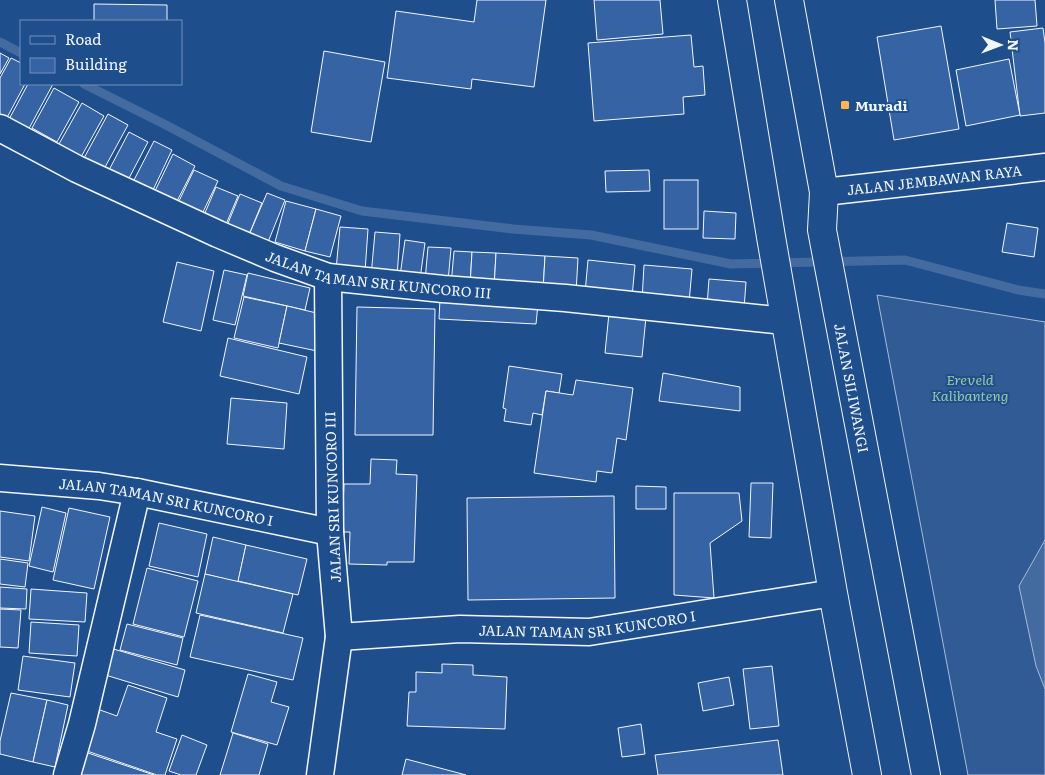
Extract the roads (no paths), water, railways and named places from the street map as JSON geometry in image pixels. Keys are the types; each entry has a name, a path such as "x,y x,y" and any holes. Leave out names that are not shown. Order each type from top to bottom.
{"highway":[{"path":"732,0 779,283 867,775"},
{"name":"JALAN SILIWANGI","path":"789,0 824,192 822,230 926,775"}],"street":[{"name":"JALAN TAMAN SRI KUNCORO III","path":"0,128 77,169 218,234 275,258 328,277 444,289 565,298 786,321"},
{"name":"JALAN JEMBAWAN RAYA","path":"824,192 1045,166"},
{"name":"JALAN SRI KUNCORO III","path":"320,775 339,637 330,532 328,277"},
{"name":"JALAN TAMAN SRI KUNCORO I","path":"0,478 99,486 137,492 330,532"},
{"path":"67,775 82,724 137,492"},
{"name":"JALAN TAMAN SRI KUNCORO I","path":"339,637 460,629 589,632 833,593"}],"waterway":[{"path":"0,42 20,52"},
{"path":"86,85 281,186 362,211 513,229 591,235 731,264 905,260 1018,290 1045,294"}],"place":[{"name":"Muradi","path":"845,105"}],"park label":[{"name":"Ereveld Kalibanteng","path":"970,388"}]}
